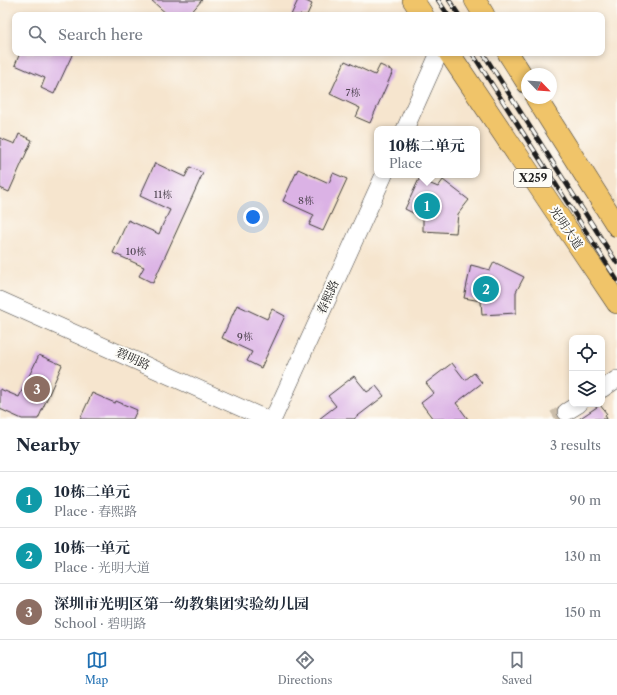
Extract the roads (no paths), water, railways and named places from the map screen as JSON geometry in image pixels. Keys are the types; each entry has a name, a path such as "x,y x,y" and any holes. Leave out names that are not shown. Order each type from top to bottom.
{"main road":[{"path":"413,0 421,12"},
{"path":"475,0 482,12"},
{"name":"光明大道","path":"451,56 617,303"},
{"path":"510,56 521,74"},
{"path":"540,104 617,226"}],"street":[{"path":"406,126 438,56"},
{"name":"春熙路","path":"273,419 383,178"},
{"name":"碧明路","path":"0,300 266,419"},
{"path":"605,387 617,379"}],"tunnel":[{"path":"555,419 566,412"}],"railway":[{"path":"438,0 446,12"},
{"path":"449,0 457,12"},
{"path":"474,56 617,280"},
{"path":"485,56 617,263"}],"place":[{"name":"10栋二单元","path":"427,206"},
{"name":"10栋一单元","path":"486,289"},
{"name":"深圳市光明区第一幼教集团实验幼儿园","path":"37,389"}]}
